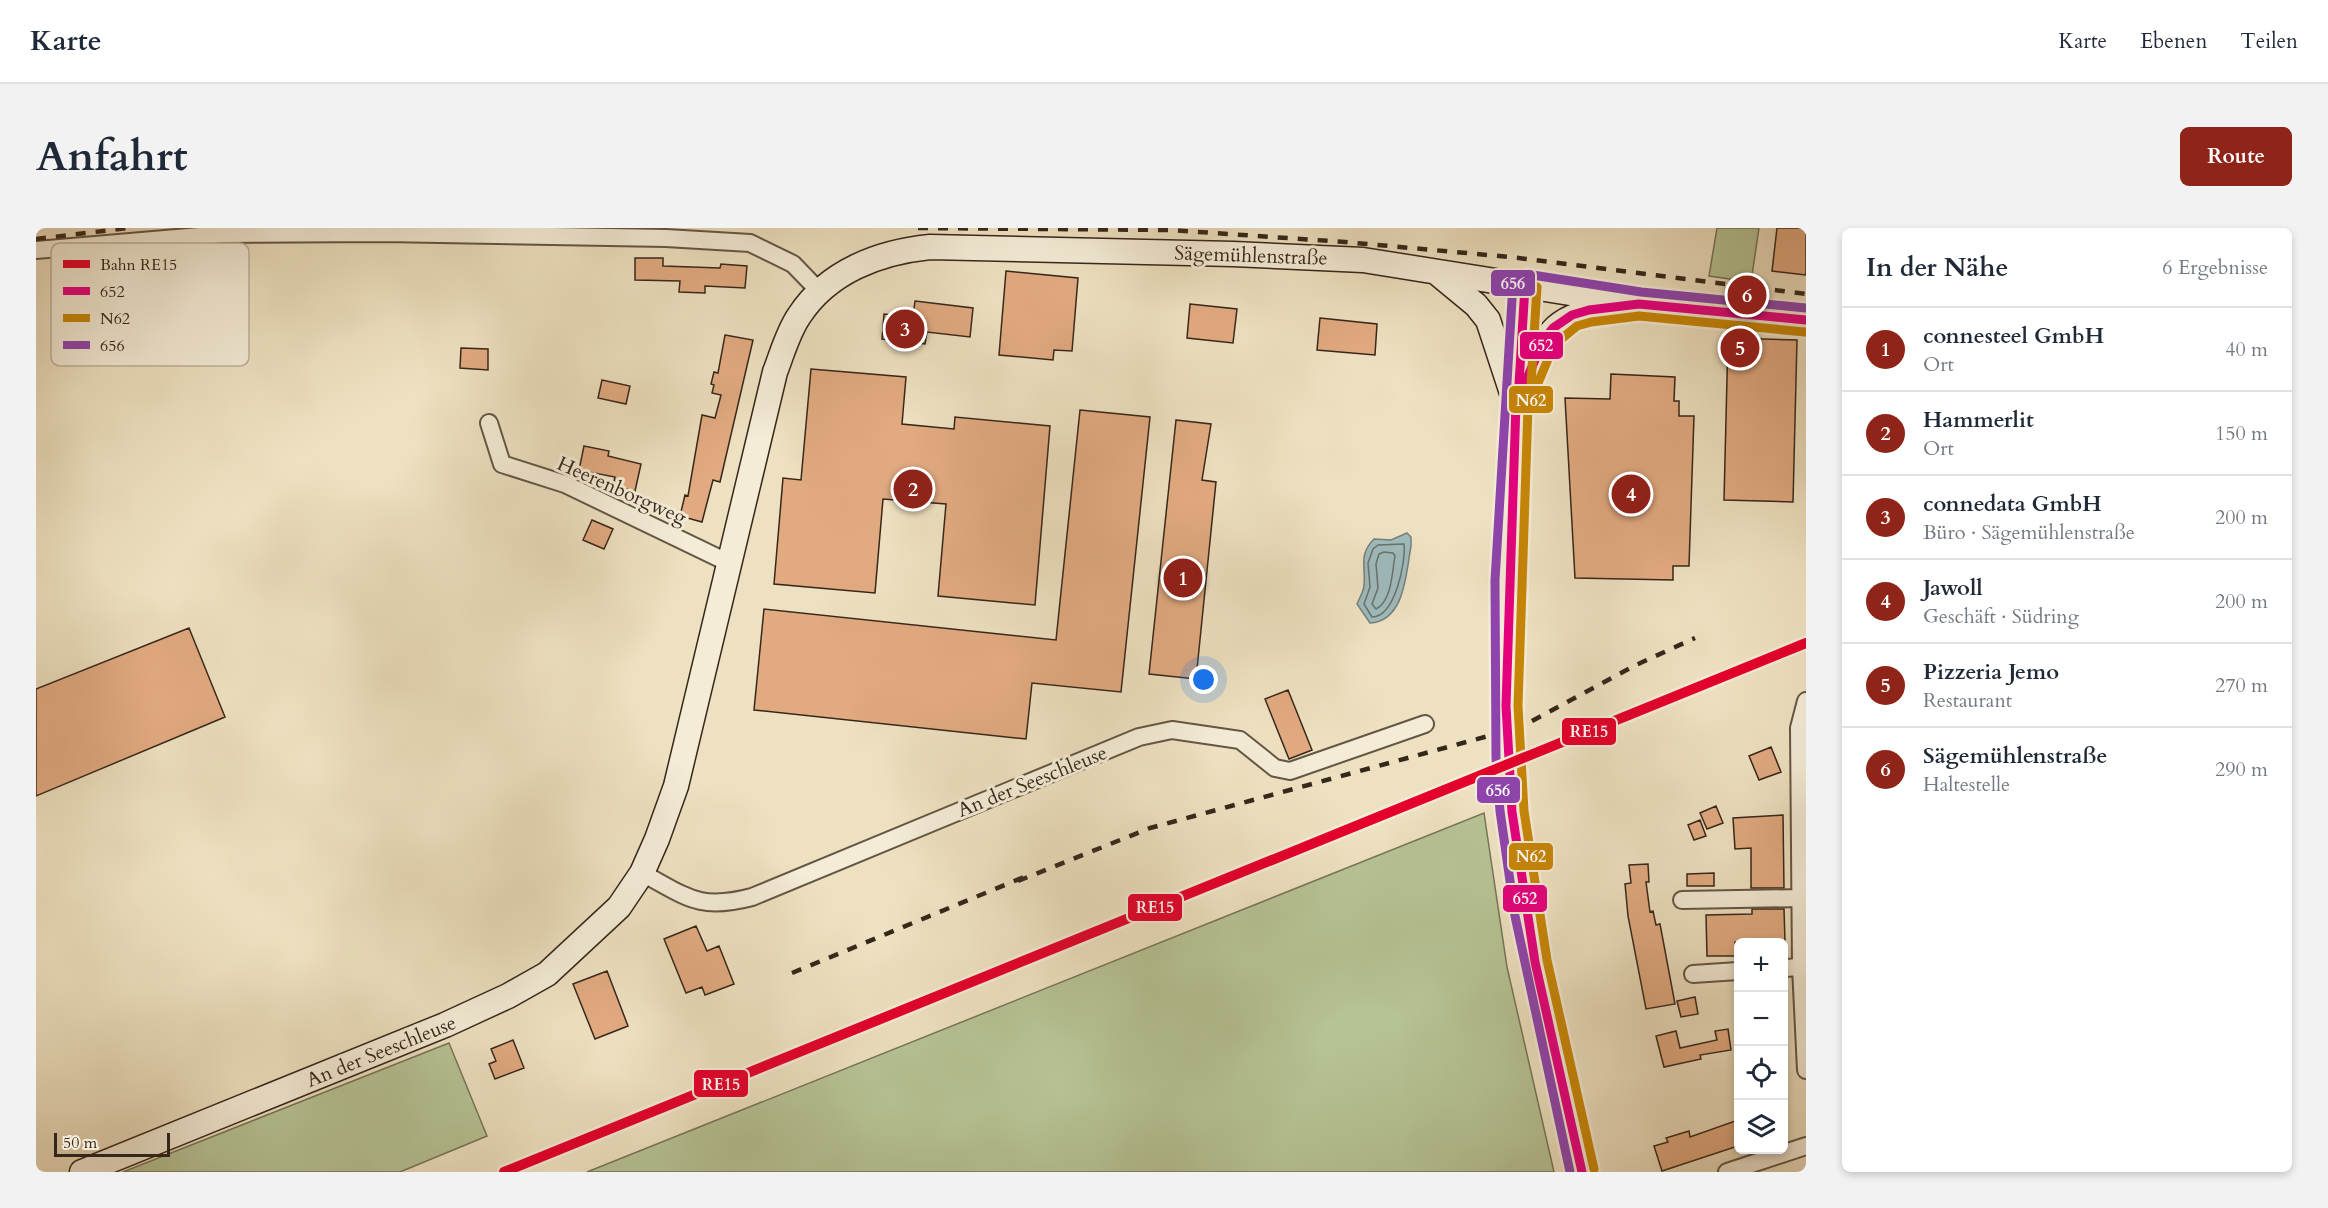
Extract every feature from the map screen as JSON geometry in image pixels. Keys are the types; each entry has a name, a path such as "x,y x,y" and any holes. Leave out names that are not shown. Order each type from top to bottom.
{"street":[{"path":"118,243 223,234 384,233 666,238 750,243 793,264 820,292"},
{"name":"Sägemühlenstraße","path":"820,292 847,271 874,258 902,250 930,247 1317,257 1434,270 1639,304 1806,320"},
{"path":"36,250 51,249"},
{"path":"1434,270 1476,306 1488,320 1516,404"},
{"path":"1525,286 1516,404 1506,706 1512,812 1535,962 1582,1172"},
{"name":"An der Seeschleuse","path":"82,1172 445,1025 508,996 547,974 619,907 642,873 657,840 676,786 775,372 799,316 820,292"},
{"path":"1516,404 1544,339 1553,328 1572,315 1589,310 1639,304"},
{"name":"Heerenborgweg","path":"489,423 502,464 565,484 729,563"},
{"path":"1805,702 1799,728 1801,967 1806,1070"},
{"name":"An der Seeschleuse","path":"642,873 693,900 723,905 752,897 1139,737 1172,730 1240,740 1275,768 1290,771 1425,724"},
{"path":"1682,900 1802,898"},
{"path":"1788,969 1801,967"},
{"path":"1693,974 1734,971"},
{"path":"1727,1172 1806,1146"}],"green space":[{"path":"1717,228 1759,228 1751,282 1709,276"},
{"path":"1484,813 1507,967 1554,1172 587,1172"},
{"path":"449,1043 487,1136 400,1172 123,1172"}],"water":[{"path":"1407,533 1411,537 1411,546 1402,594 1390,614 1382,620 1370,623 1357,604 1364,587 1366,550 1374,539 1391,540"}],"building":[{"path":"1777,228 1806,228 1806,275 1772,271"},
{"path":"635,258 663,258 663,266 720,268 721,264 747,266 745,288 705,286 705,293 679,292 680,281 635,280"},
{"path":"1006,271 1078,278 1072,351 1054,350 1053,360 999,355"},
{"path":"915,301 973,308 970,337 927,332 925,344 882,339 884,314 913,317"},
{"path":"1190,304 1237,309 1233,343 1187,338"},
{"path":"1320,318 1377,324 1375,355 1317,350"},
{"path":"725,335 753,340 720,482 713,480 702,522 680,516 685,495 688,496 702,415 715,418 721,395 712,393 714,385 711,384 714,372 718,373"},
{"path":"1728,338 1797,340 1793,502 1724,500"},
{"path":"461,348 488,349 488,370 460,368"},
{"path":"811,369 906,377 902,424 954,429 955,417 1050,426 1035,605 938,596 946,504 883,499 875,593 774,584 783,478 801,480"},
{"path":"1611,374 1675,377 1674,401 1679,401 1679,416 1694,416 1689,566 1673,566 1673,580 1575,578 1565,398 1610,399"},
{"path":"602,380 630,386 626,404 598,398"},
{"path":"1080,410 1150,417 1121,692 1032,683 1026,739 754,710 764,609 1056,640"},
{"path":"1176,420 1211,424 1202,480 1216,482 1196,679 1149,674"},
{"path":"584,446 609,451 608,456 641,464 635,491 613,486 615,477 579,470"},
{"path":"592,520 613,529 604,549 583,540"},
{"path":"189,628 225,717 36,796 36,689"},
{"path":"1288,690 1312,750 1289,759 1265,699"},
{"path":"1771,747 1781,772 1759,780 1749,756"},
{"path":"1716,806 1723,823 1707,829 1700,813"},
{"path":"1783,815 1784,888 1751,888 1751,848 1735,849 1733,818"},
{"path":"1700,820 1706,836 1694,840 1688,825"},
{"path":"1648,864 1649,882 1646,882 1650,912 1653,911 1656,925 1660,924 1675,1004 1646,1009 1628,916 1625,884 1631,883 1629,865"},
{"path":"1714,873 1714,886 1687,886 1687,874"},
{"path":"1752,909 1784,909 1785,938 1734,938 1734,956 1707,956 1706,915 1752,914"},
{"path":"696,926 707,951 719,946 734,984 705,995 702,987 686,993 664,939"},
{"path":"607,971 628,1026 595,1039 573,984"},
{"path":"1695,997 1698,1014 1681,1017 1677,1001"},
{"path":"1728,1029 1731,1050 1700,1055 1701,1059 1664,1067 1656,1036 1676,1031 1680,1048 1717,1040 1715,1031"},
{"path":"513,1040 524,1068 495,1079 489,1064 496,1061 491,1049"},
{"path":"1734,1121 1734,1147 1662,1171 1654,1146 1668,1142 1666,1138 1689,1131 1690,1137"}],"railway":[{"path":"36,239 128,228"},
{"path":"918,228 1170,230 1345,242 1510,257 1806,294"},
{"path":"1532,721 1636,665 1695,638"},
{"path":"1018,881 1150,828 1503,732"},
{"path":"792,973 1024,877"}],"rail line":[{"name":"RE15","path":"504,1172 1806,643"}],"transit line":[{"name":"656","path":"1570,1172 1515,916 1500,811 1496,758 1495,580 1513,283 1518,276 1526,274 1641,292 1806,308"},
{"name":"652","path":"1519,384 1525,286"},
{"name":"N62","path":"1531,385 1537,287"},
{"name":"652","path":"1582,1172 1535,962 1512,812 1506,706 1516,404 1544,339 1553,328 1572,315 1589,310 1639,304 1806,320"},
{"name":"N62","path":"1594,1169 1547,960 1524,811 1518,706 1528,407 1554,345 1577,326 1591,322 1639,316 1805,332"}],"place":[{"name":"Sägemühlenstraße","path":"1747,295"},
{"name":"connedata GmbH","path":"905,329"},
{"name":"Pizzeria Jemo","path":"1740,348"},
{"name":"Hammerlit","path":"913,489"},
{"name":"Jawoll","path":"1631,494"},
{"name":"connesteel GmbH","path":"1183,578"}]}
